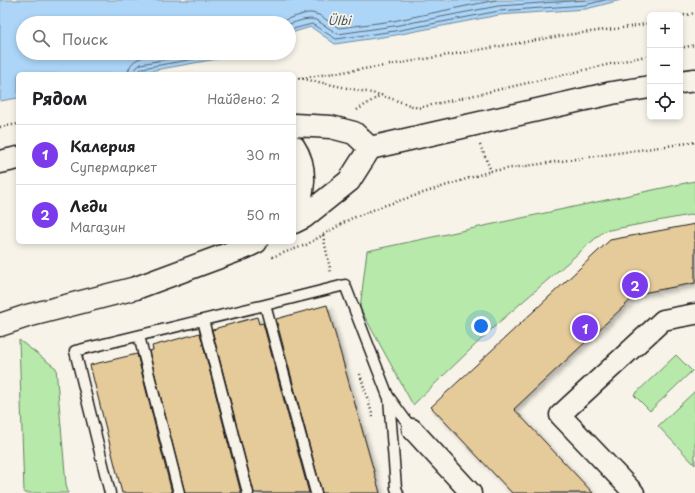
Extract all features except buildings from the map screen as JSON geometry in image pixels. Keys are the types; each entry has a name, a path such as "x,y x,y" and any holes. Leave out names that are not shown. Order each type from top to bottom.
{"main road":[{"path":"683,82 695,80"},
{"path":"296,221 349,181 370,148 612,92 647,87"},
{"path":"296,125 330,127 354,133 370,148"},
{"path":"296,151 303,168 303,187 299,206 296,212"},
{"path":"0,162 16,158"},
{"path":"0,325 27,316 136,288 252,244"}],"street":[{"path":"634,493 560,415 663,320 695,314"},
{"path":"412,429 471,493"}],"lane":[{"path":"110,493 75,352 345,285 388,396 412,429"},
{"path":"266,305 316,493"},
{"path":"203,320 248,493"},
{"path":"139,336 178,493"},
{"path":"388,396 396,488 398,493"}],"path":[{"path":"683,15 695,13"},
{"path":"296,79 384,66 566,35 647,24"},
{"path":"683,47 695,45"},
{"path":"299,78 382,95 418,108 647,56"},
{"path":"0,127 16,124"},
{"path":"350,219 383,206 491,172 695,142"}],"green space":[{"path":"695,181 695,214 604,231 497,324 413,405 360,308 367,251"},
{"path":"19,340 56,368 68,493 24,493"},
{"path":"676,355 692,371 650,411 634,395"},
{"path":"695,391 695,465 658,426"}],"water":[{"name":"Ülbi","path":"0,0 621,0 586,9 499,15 396,35 335,44 311,27 296,32 296,16 16,16 16,60 211,60 144,72 16,72 16,98 0,101"}],"place":[{"name":"Леди","path":"635,285"},
{"name":"Калерия","path":"585,328"}]}
